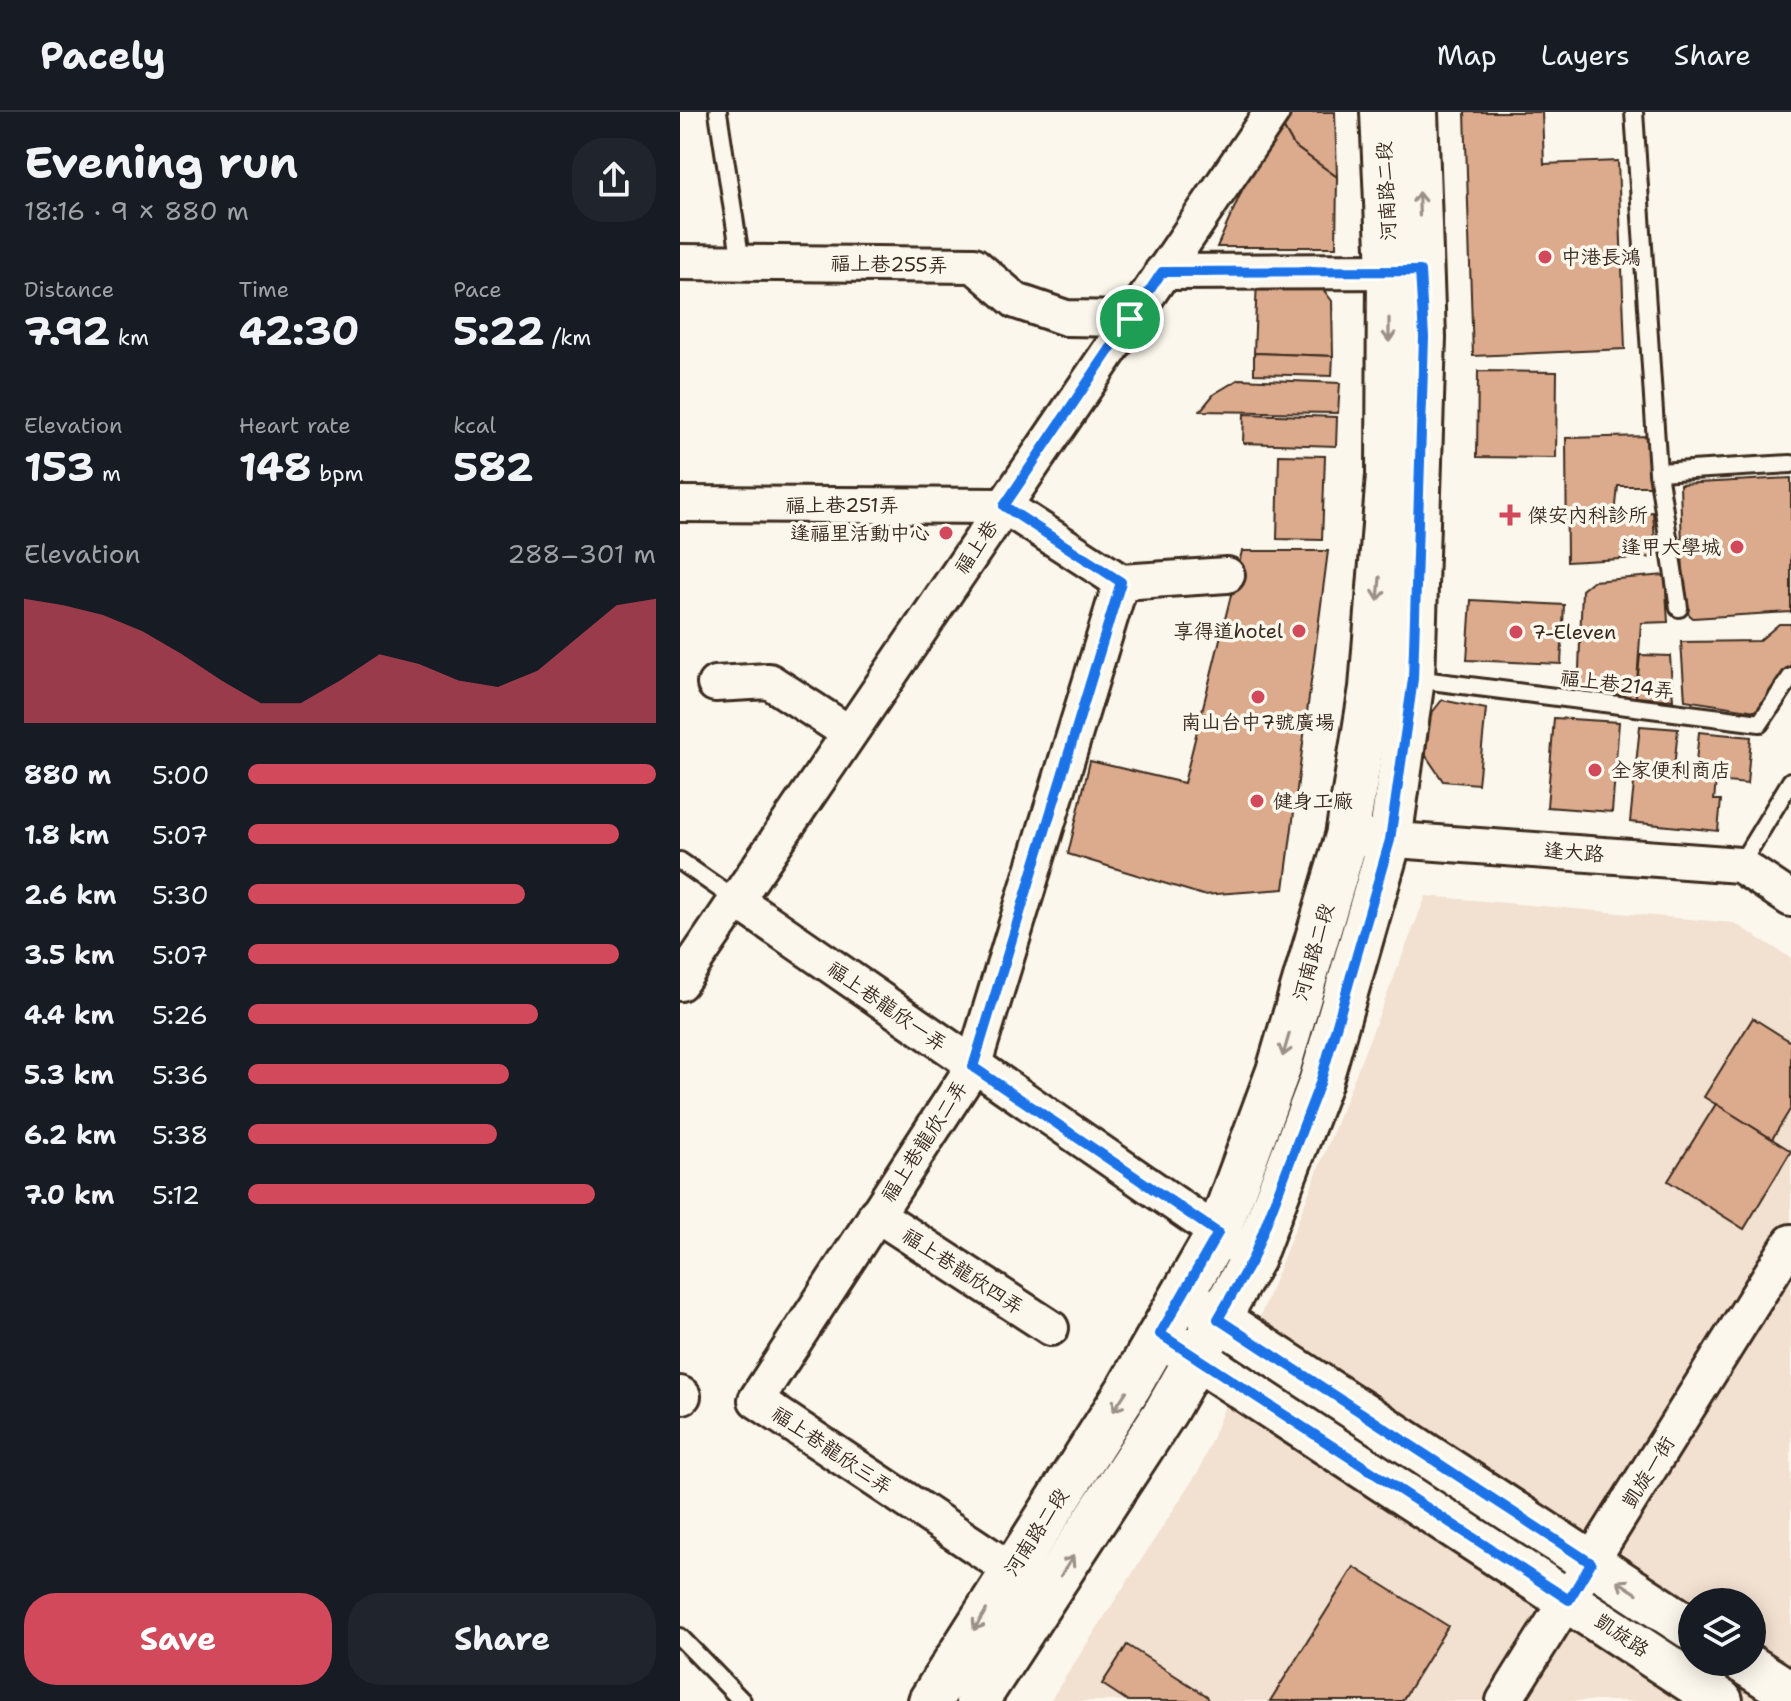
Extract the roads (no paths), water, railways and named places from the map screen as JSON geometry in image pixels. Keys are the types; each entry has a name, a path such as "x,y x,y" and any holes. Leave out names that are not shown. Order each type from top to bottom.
{"street":[{"name":"福上巷","path":"680,983 1272,112"},
{"name":"河南路二段","path":"977,1701 1166,1411 1253,1258 1320,1083 1390,840 1413,679 1424,337 1405,270 1382,112"},
{"name":"河南路二段","path":"930,1701 1184,1296 1218,1233 1278,1071 1347,836 1371,688 1416,112"},
{"name":"福上巷255弄","path":"680,262 974,265 1016,301 1066,318 1130,319"},
{"path":"1162,272 1405,270"},
{"name":"福上巷251弄","path":"680,504 1004,506"},
{"path":"1004,506 1121,582 1227,575"},
{"name":"福上巷龍欣二弄","path":"876,1214 973,1067 1121,582"},
{"path":"715,684 769,681 849,733"},
{"name":"逢大路","path":"1347,836 1740,865 1791,899"},
{"name":"福上巷龍欣一弄","path":"736,900 1253,1258"},
{"name":"福上巷龍欣四弄","path":"876,1214 1051,1328"},
{"name":"福上巷龍欣三弄","path":"876,1214 756,1400 1011,1570"},
{"name":"凱旋一街","path":"1504,1701 1791,1242"},
{"path":"1184,1296 1678,1620"},
{"name":"凱旋路","path":"1160,1334 1721,1701"},
{"path":"1765,1676 1791,1693"}],"lane":[{"path":"718,112 741,263"},
{"path":"1634,112 1658,472 1679,608"},
{"path":"1658,472 1791,464"},
{"name":"福上巷214弄","path":"1413,679 1760,723 1791,677"},
{"path":"1740,865 1791,781"},
{"name":"福上巷龍欣一弄","path":"680,861 736,900"},
{"path":"680,1637 742,1701"}],"place":[{"name":"中港長鴻","path":"1545,257"},
{"name":"傑安內科診所","path":"1510,515"},
{"name":"逢福里活動中心","path":"946,533"},
{"name":"逢甲大學城","path":"1737,547"},
{"name":"享得道hotel","path":"1299,631"},
{"name":"7-Eleven","path":"1516,632"},
{"name":"南山台中7號廣場","path":"1258,697"},
{"name":"全家便利商店","path":"1595,770"},
{"name":"健身工廠","path":"1257,801"}]}
